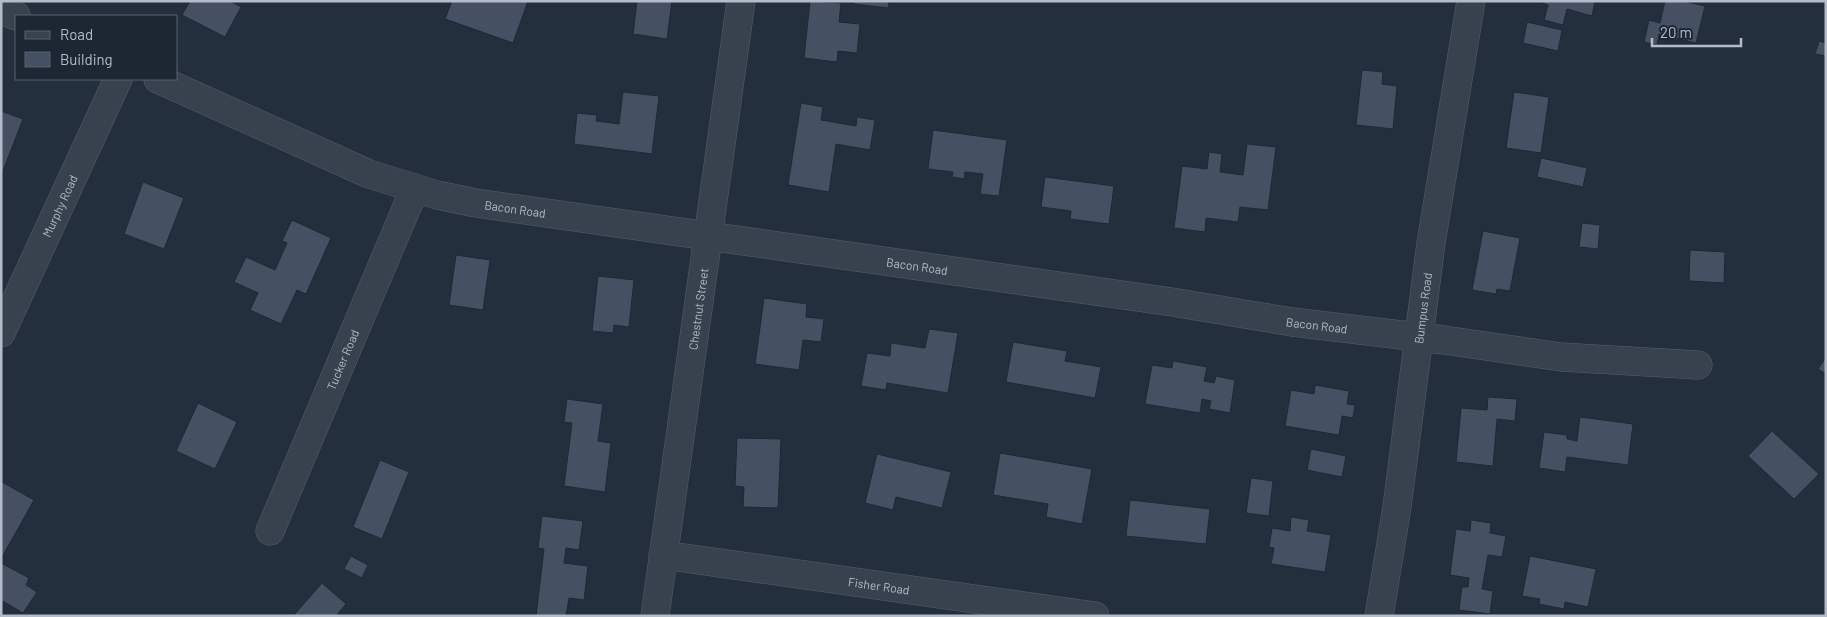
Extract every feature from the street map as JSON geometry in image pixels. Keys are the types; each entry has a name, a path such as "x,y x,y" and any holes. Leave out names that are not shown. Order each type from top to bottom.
{"street":[{"name":"Chestnut Street","path":"655,616 741,1"},
{"name":"Bumpus Road","path":"1379,616 1397,507 1432,243 1471,1"},
{"path":"1,10 15,16"},
{"name":"Murphy Road","path":"1,333 118,80"},
{"name":"Bacon Road","path":"160,80 303,146 370,174 437,195 504,208 1172,302 1292,322 1419,337 1561,357 1698,365"},
{"name":"Tucker Road","path":"270,531 415,188"},
{"name":"Fisher Road","path":"663,555 1095,616"}],"building":[{"path":"190,1 230,1 241,7 225,37 182,15"},
{"path":"452,1 528,1 513,43 445,19"},
{"path":"637,1 672,1 667,39 633,34"},
{"path":"810,1 841,3 839,22 860,24 857,53 838,51 837,62 804,58"},
{"path":"854,1 889,1 888,8 854,4"},
{"path":"1537,1 1595,1 1592,16 1567,9 1563,25 1544,20 1548,5"},
{"path":"1665,1 1683,1 1705,6 1696,43 1659,34 1657,45 1644,42 1649,20 1660,23"},
{"path":"1527,22 1562,30 1558,51 1523,43"},
{"path":"1819,41 1826,43 1826,56 1815,54"},
{"path":"1362,70 1383,72 1382,84 1397,86 1393,129 1356,125"},
{"path":"623,92 659,96 652,154 574,144 577,113 597,115 596,121 619,124"},
{"path":"1514,92 1549,97 1541,153 1506,148"},
{"path":"801,103 823,107 821,120 856,126 857,117 875,120 870,150 836,144 829,192 788,185"},
{"path":"1,111 23,119 1,176"},
{"path":"933,130 1007,140 999,196 980,194 983,174 965,172 964,179 952,177 953,172 928,169"},
{"path":"1247,144 1276,147 1268,210 1240,207 1238,222 1206,218 1205,232 1174,228 1182,166 1207,169 1209,152 1222,154 1220,172 1243,175"},
{"path":"1541,158 1587,168 1583,187 1537,177"},
{"path":"1045,177 1114,186 1109,224 1070,219 1071,211 1041,207"},
{"path":"143,182 184,198 164,249 124,234"},
{"path":"292,220 331,238 306,294 297,290 281,324 250,310 258,293 234,282 246,257 275,270 287,243 282,241"},
{"path":"1582,223 1600,225 1598,249 1579,247"},
{"path":"1483,231 1520,238 1510,291 1497,289 1496,294 1472,290"},
{"path":"1690,250 1725,252 1724,283 1689,281"},
{"path":"456,255 490,260 483,310 449,305"},
{"path":"598,276 634,280 629,327 614,325 613,333 592,331"},
{"path":"764,298 807,304 806,317 824,319 821,342 803,340 799,370 755,364"},
{"path":"929,329 958,333 948,393 887,383 886,390 861,386 867,353 890,356 891,343 925,348"},
{"path":"1013,342 1067,351 1065,361 1101,367 1095,398 1006,382"},
{"path":"1826,357 1826,374 1818,369"},
{"path":"1173,361 1207,367 1204,381 1214,383 1216,376 1235,380 1230,413 1209,409 1211,401 1202,399 1200,413 1145,404 1152,365 1172,368"},
{"path":"1315,385 1349,391 1347,404 1355,405 1353,418 1342,416 1339,435 1285,426 1291,390 1314,394"},
{"path":"1488,397 1517,399 1515,421 1497,419 1493,466 1456,462 1461,408 1487,410"},
{"path":"567,399 603,404 598,441 611,443 605,492 564,486 572,423 564,422"},
{"path":"198,403 237,422 215,469 176,451"},
{"path":"1580,417 1633,424 1628,465 1567,457 1565,472 1539,468 1544,432 1567,435 1567,439 1577,441"},
{"path":"1772,431 1819,474 1794,499 1748,456"},
{"path":"737,438 781,439 778,508 743,507 744,487 735,486"},
{"path":"1311,449 1346,456 1342,477 1307,470"},
{"path":"1000,453 1092,469 1082,524 1046,517 1048,504 993,495"},
{"path":"877,454 951,472 942,508 896,497 893,510 865,503"},
{"path":"380,460 409,472 382,539 353,527"},
{"path":"1251,478 1273,481 1269,516 1246,513"},
{"path":"1,483 34,500 1,559"},
{"path":"1130,500 1210,509 1206,544 1126,536"},
{"path":"542,516 583,521 579,550 566,548 564,563 588,566 584,600 569,598 566,616 536,616 544,549 538,548"},
{"path":"1291,517 1309,520 1307,531 1331,535 1325,572 1271,564 1274,548 1269,547 1272,528 1290,531"},
{"path":"1471,520 1491,523 1490,533 1506,536 1502,557 1488,555 1482,589 1493,591 1490,614 1459,610 1462,587 1468,587 1469,578 1450,575 1456,529 1470,531"},
{"path":"351,556 368,565 362,578 344,569"},
{"path":"1530,556 1596,569 1588,607 1565,602 1564,609 1539,604 1540,599 1522,596"},
{"path":"1,563 29,578 26,585 37,592 23,613 1,600"},
{"path":"322,583 346,604 336,616 293,616"}]}
